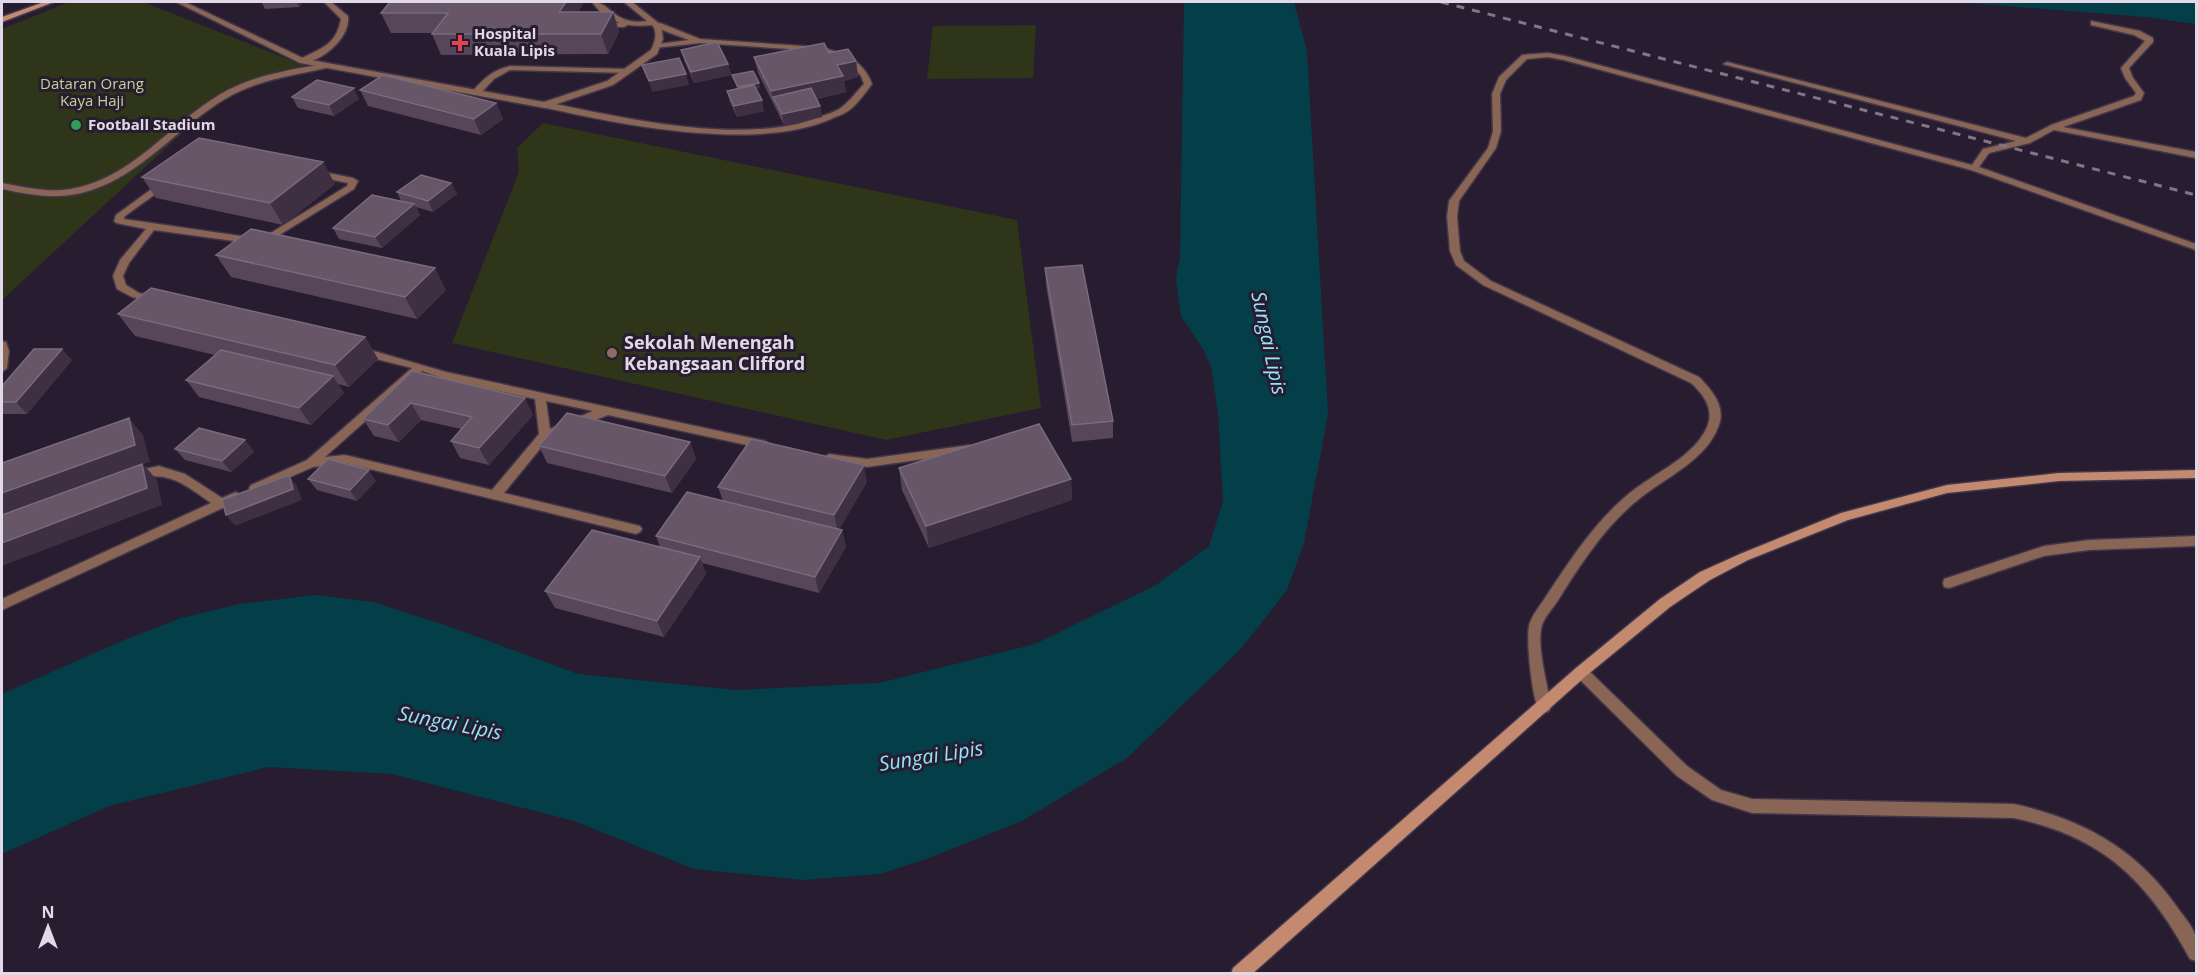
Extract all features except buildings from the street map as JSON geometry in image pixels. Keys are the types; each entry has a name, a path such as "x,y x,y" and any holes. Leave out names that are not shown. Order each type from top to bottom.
{"main road":[{"path":"2,20 50,2"},
{"path":"1239,974 1581,672 1665,603 1705,576 1744,557 1845,516 1947,489 2005,481 2115,475 2196,474"}],"street":[{"path":"180,2 303,61 323,66 476,93 545,105 679,128 739,132 804,127 832,118 862,97 868,84 866,74 860,67 834,52 775,45 700,41 658,46 628,71 596,90 545,105"},
{"path":"303,61 332,45 342,36 345,18 327,2"},
{"path":"628,2 655,24 700,41"},
{"path":"596,6 624,25"},
{"path":"1974,168 1986,151 2027,141 2054,127 2133,101 2140,96 2125,68 2150,40 2137,33 2094,23"},
{"path":"590,26 655,24"},
{"path":"655,24 658,46"},
{"path":"1544,707 1535,653 1536,624 1597,534 1627,503 1689,455 1711,432 1716,416 1714,404 1707,392 1695,380 1486,283 1460,263 1455,250 1452,217 1454,201 1492,148 1497,131 1496,94 1502,79 1525,57 1548,55 1565,58 1974,168 2196,247"},
{"path":"1726,64 2027,141"},
{"path":"2,186 67,193 83,190 137,162 195,114 230,92 266,78 323,66"},
{"path":"476,93 497,70 510,68 628,71"},
{"path":"2054,127 2196,155"},
{"path":"263,242 351,187 353,181 225,155 208,155 197,160 121,214 119,220 152,227 275,244"},
{"path":"152,227 124,261 118,276 121,287 136,295 170,303"},
{"path":"2,345 4,351 2,368"},
{"path":"352,349 420,366 445,375 776,447"},
{"path":"312,463 420,366"},
{"path":"540,395 545,435"},
{"path":"496,494 545,435 608,410"},
{"path":"821,457 867,463 978,448"},
{"path":"2,605 312,463 345,459 636,530"},
{"path":"120,480 142,472 165,470 176,473 221,504"},
{"path":"1949,583 2044,551 2089,545 2196,541"},
{"path":"1581,672 1682,771 1717,795 1729,799 1752,806 2014,811 2062,822 2113,850 2164,898 2196,953"}],"green space":[{"name":"Dataran Orang Kaya Haji","path":"69,2 143,2 308,67 235,84 2,300 2,29"},
{"path":"1036,25 1033,78 927,79 933,26"},
{"path":"543,123 1017,220 1041,408 886,440 452,343 519,172 517,148"}],"water":[{"name":"Sungai Lipis","path":"1184,2 1294,2 1307,51 1328,414 1304,543 1287,590 1240,650 1127,758 1022,821 929,858 880,874 803,880 694,869 574,821 392,774 268,767 109,806 2,854 2,694 124,640 181,618 239,604 315,595 373,602 448,626 578,674 736,690 879,683 1035,644 1156,585 1209,546 1223,501 1218,413 1211,366 1203,349 1181,316 1176,279 1180,256"},
{"path":"1956,2 2196,2 2196,24 2145,17"}],"railway":[{"path":"1441,2 2196,195"}],"place":[{"name":"Hospital Kuala Lipis","path":"460,43"},
{"name":"Football Stadium","path":"76,125"},
{"name":"Sekolah Menengah Kebangsaan Clifford","path":"612,353"}]}
